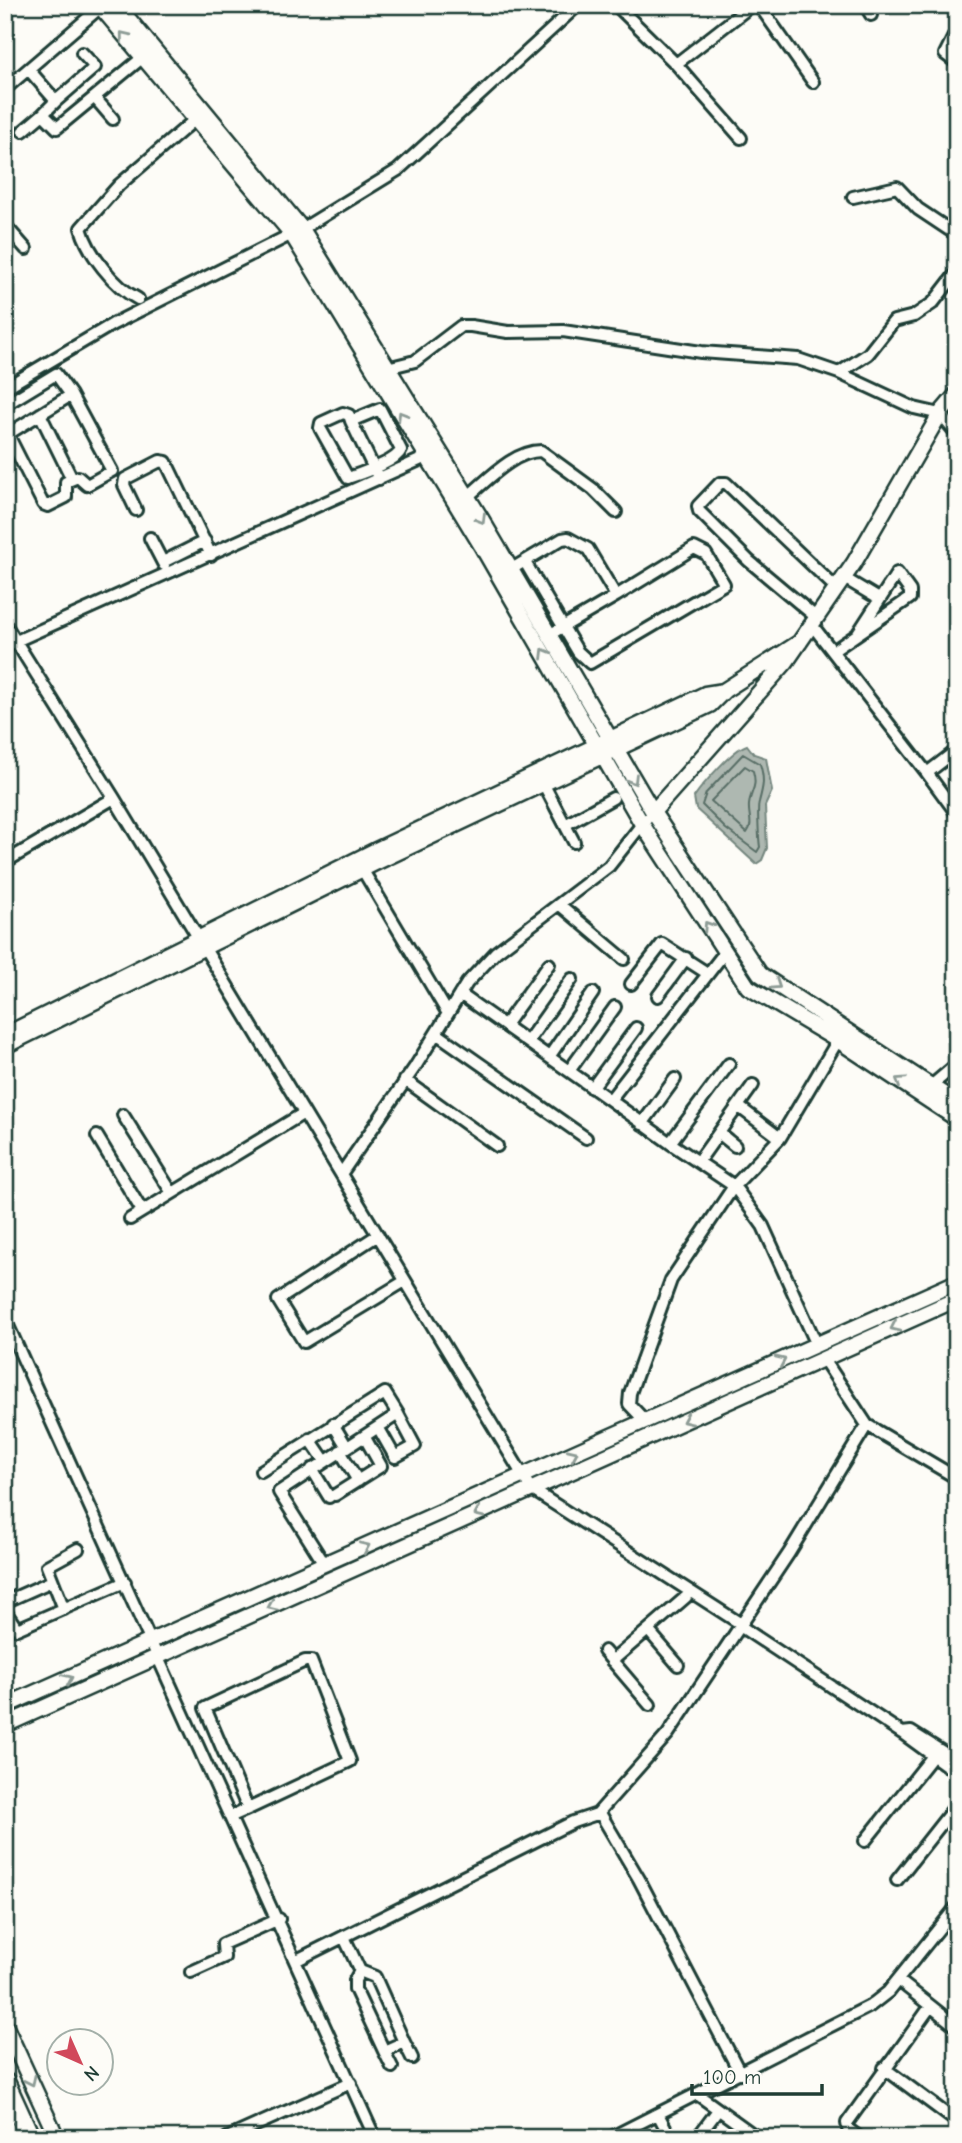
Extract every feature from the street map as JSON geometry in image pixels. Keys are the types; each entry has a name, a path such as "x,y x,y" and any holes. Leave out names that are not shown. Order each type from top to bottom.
{"highway":[{"path":"5,2083 30,2138"},
{"path":"5,2130 9,2138"}],"street":[{"path":"117,5 199,116 296,231 387,368 433,454 467,497 548,635 607,747 642,824 748,987 838,1040 957,1119"},
{"path":"5,388 113,324 296,231 398,170 578,5"},
{"path":"617,5 676,64 741,138"},
{"path":"676,64 752,5"},
{"path":"759,5 813,82"},
{"path":"5,89 101,6 142,58 199,116"},
{"path":"954,36 945,54 957,63"},
{"path":"82,53 110,85"},
{"path":"43,114 59,128 142,58"},
{"path":"23,131 95,67"},
{"path":"29,70 56,101"},
{"path":"95,98 113,119"},
{"path":"138,299 117,282 85,243 81,228 119,185 199,116"},
{"path":"853,197 897,187 918,209 957,235"},
{"path":"5,225 26,249"},
{"path":"296,231 433,454 607,747 760,974 957,1104"},
{"path":"839,373 868,354 894,321 914,316 933,303 957,272"},
{"path":"387,368 415,361 461,326 508,332 563,331 701,352 798,359 839,373 914,408 940,414 957,434"},
{"path":"5,405 56,374 71,395 111,471 87,485 79,478 72,479 65,483 66,497 46,506 6,431 71,395"},
{"path":"341,1174 436,1033 447,1012 496,952 609,866 642,824 748,707 800,642 840,583 940,414 957,394"},
{"path":"351,421 380,409 401,450 401,453 374,467 346,477 320,428 321,423 342,413 351,421 374,467 379,479"},
{"path":"40,414 72,479"},
{"path":"467,497 509,463 532,451 541,451 593,489 616,512"},
{"path":"5,646 433,454"},
{"path":"136,510 124,485 125,479 163,461 211,555"},
{"path":"879,599 840,583 726,483 720,483 698,506 699,511 749,561 814,621 957,814"},
{"path":"150,538 169,574"},
{"path":"510,570 562,540 575,540 588,549 616,596"},
{"path":"163,562 205,541"},
{"path":"525,562 563,627 578,652 590,663 724,584 706,555 694,548 616,596 563,627 548,635"},
{"path":"833,650 858,633 912,595 897,573 858,633"},
{"path":"5,624 114,798 527,1483 676,1585 686,1597 739,1627"},
{"path":"5,1046 201,943 607,747 710,705 725,690 800,642"},
{"path":"5,1035 543,783 607,747"},
{"path":"928,773 957,750"},
{"path":"543,783 574,842"},
{"path":"5,862 114,798"},
{"path":"565,825 613,798"},
{"path":"362,869 447,1012"},
{"path":"560,905 624,959"},
{"path":"631,984 662,944 708,973"},
{"path":"610,1100 725,952"},
{"path":"658,996 686,958"},
{"path":"505,1025 549,964"},
{"path":"528,1041 572,979"},
{"path":"549,1057 593,993"},
{"path":"460,994 734,1186 763,1226 820,1352 867,1425 956,1477"},
{"path":"569,1071 615,1007"},
{"path":"592,1088 636,1028"},
{"path":"436,1033 586,1138"},
{"path":"646,1422 629,1404 630,1393 671,1280 734,1186 780,1138 838,1040"},
{"path":"931,1086 957,1063"},
{"path":"670,1143 729,1064"},
{"path":"642,1124 675,1079"},
{"path":"405,1080 497,1146"},
{"path":"698,1162 753,1085"},
{"path":"738,1106 780,1138"},
{"path":"130,1219 304,1113"},
{"path":"123,1115 172,1193"},
{"path":"719,1133 735,1146"},
{"path":"97,1136 142,1211"},
{"path":"278,1300 378,1235"},
{"path":"304,1342 405,1281"},
{"path":"5,1725 159,1657 527,1483 820,1352 957,1282"},
{"path":"271,1289 311,1354"},
{"path":"5,1706 325,1565 527,1483 646,1422 957,1299"},
{"path":"5,1319 279,1919 375,2138"},
{"path":"261,1471 383,1392 415,1446 395,1457 377,1427"},
{"path":"325,1565 279,1494 281,1489 398,1414"},
{"path":"333,1424 358,1481"},
{"path":"297,1960 597,1813 661,1743 789,1553 867,1425"},
{"path":"312,1469 332,1496 358,1481 381,1465 364,1436"},
{"path":"310,1439 325,1461"},
{"path":"64,1609 48,1564 78,1549"},
{"path":"5,1602 52,1581"},
{"path":"5,1612 17,1629 125,1582"},
{"path":"676,1585 684,1587 957,1773"},
{"path":"612,1661 686,1597"},
{"path":"648,1630 678,1665"},
{"path":"604,1651 650,1705"},
{"path":"232,1816 248,1809 349,1760 311,1661 305,1661 206,1706 205,1712 248,1809"},
{"path":"902,1733 911,1732 957,1761"},
{"path":"202,1751 219,1744"},
{"path":"865,1840 932,1757"},
{"path":"210,1769 227,1761"},
{"path":"897,1880 957,1804"},
{"path":"597,1813 603,1815 639,1879 740,2073"},
{"path":"610,2138 852,2018 888,1992 957,1906"},
{"path":"191,1972 223,1957 223,1944 279,1919"},
{"path":"344,1937 360,1971 376,1977 412,2058"},
{"path":"360,1971 355,1980 355,1989 392,2067"},
{"path":"898,1980 957,2027"},
{"path":"860,2138 848,2129 846,2123 930,2007"},
{"path":"5,2025 57,2138"},
{"path":"384,2051 404,2042"},
{"path":"884,2068 957,2122"},
{"path":"227,2138 351,2083"},
{"path":"697,2094 758,2138"},
{"path":"697,2138 718,2110"},
{"path":"658,2114 667,2131 676,2138"}],"water":[{"path":"747,745 754,754 766,758 772,791 765,806 767,848 762,860 756,864 696,809 694,797 726,760"}]}
